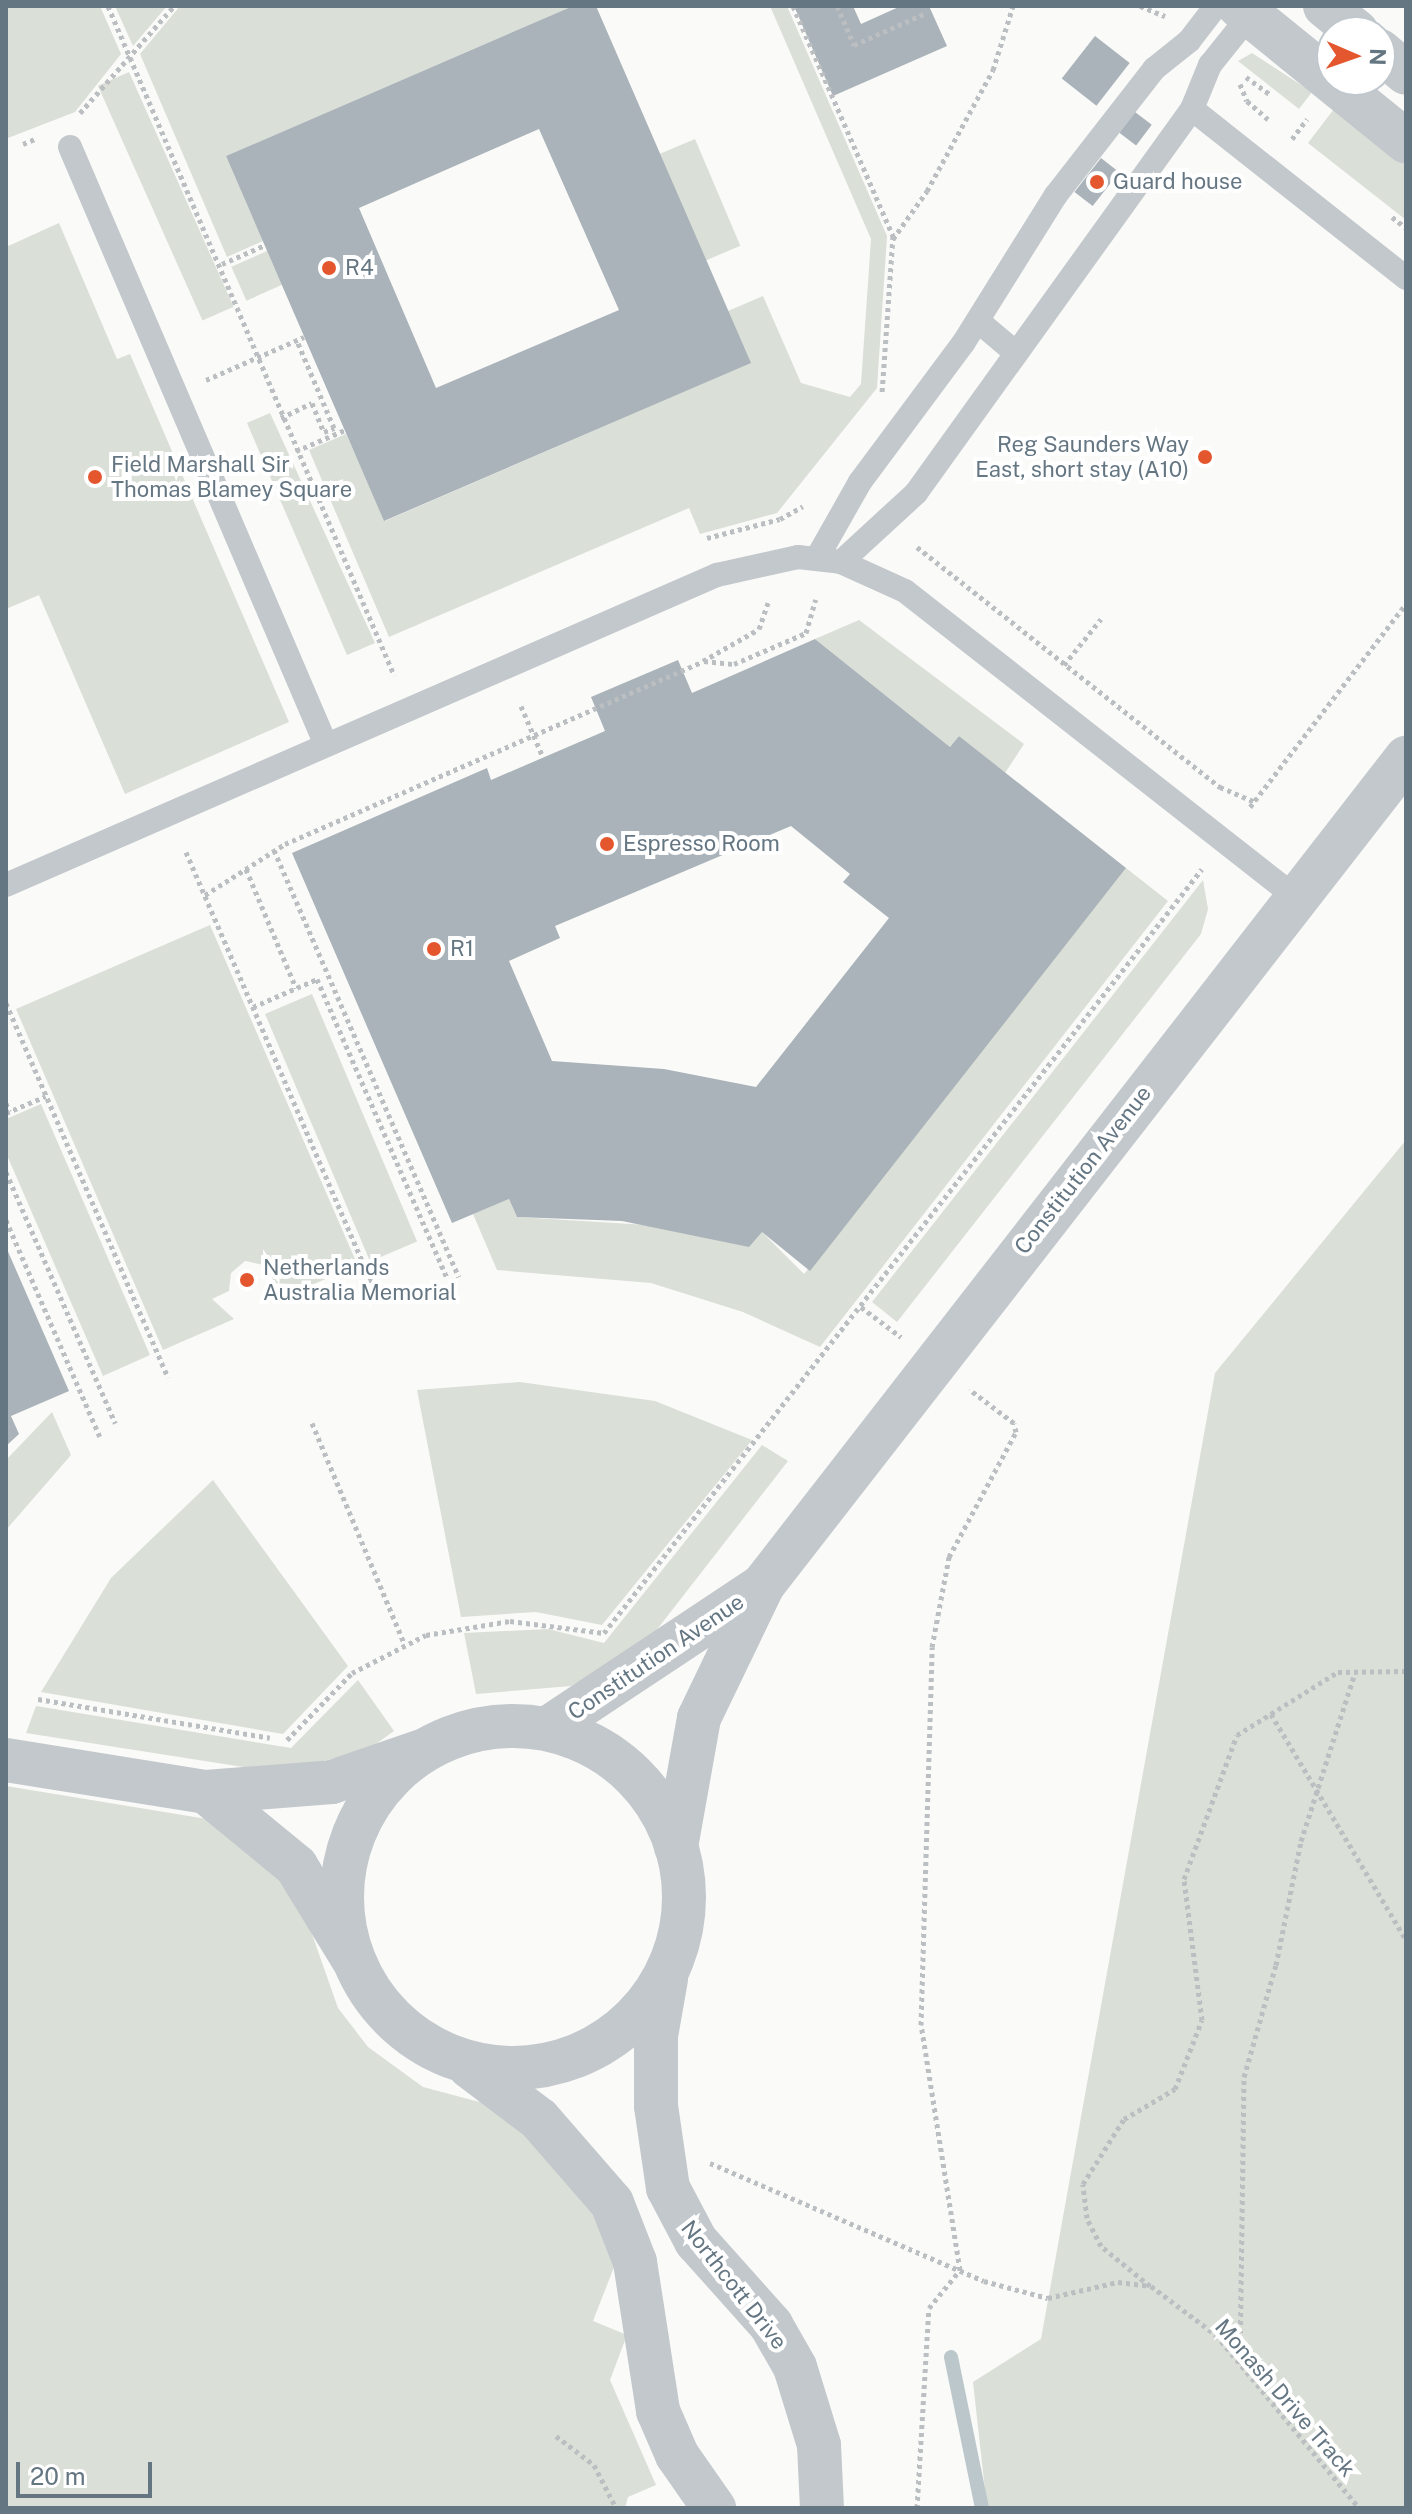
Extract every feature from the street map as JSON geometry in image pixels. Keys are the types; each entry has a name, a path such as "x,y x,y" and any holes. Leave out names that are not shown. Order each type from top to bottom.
{"street":[{"path":"1239,8 1406,141"},
{"name":"Constitution Avenue","path":"676,1847 699,1718 763,1585 1406,758"},
{"name":"Constitution Avenue","path":"548,1728 763,1585"},
{"path":"6,1760 206,1792 332,1782 495,1726 548,1728 596,1747 638,1780 676,1847"},
{"path":"353,1959 342,1908 347,1855 367,1807 422,1751"},
{"path":"206,1792 296,1866 397,2024 457,2059 528,2108 612,2203 635,2262 658,2411 677,2455 714,2508"},
{"name":"Northcott Drive","path":"676,1847 684,1899 656,2036 658,2137 668,2188 683,2220 771,2325 795,2367 819,2445 822,2508"},
{"path":"457,2059 517,2069 592,2049 634,2018 669,1965"}],"lane":[{"path":"829,560 908,503 1192,109 1239,8"},
{"path":"829,560 860,482 978,321 1081,162 1154,69 1239,8"},
{"path":"1192,109 1406,278"},
{"path":"70,147 326,745"},
{"path":"978,321 1016,353"},
{"path":"6,885 717,575 778,558 829,560 913,596 1297,898"}],"path":[{"path":"108,6 222,264 281,418 394,675"},
{"path":"102,90 174,6"},
{"path":"793,6 893,239 881,409"},
{"path":"837,6 854,45 924,14"},
{"path":"893,239 927,191 993,70 1013,6"},
{"path":"1281,103 1238,71 1247,101 1303,148"},
{"path":"1293,112 1305,121"},
{"path":"1383,210 1406,228"},
{"path":"222,264 265,245"},
{"path":"176,394 304,337"},
{"path":"281,418 312,403 324,432 334,428 297,341"},
{"path":"296,451 345,430"},
{"path":"702,540 780,519 812,497"},
{"path":"917,547 1220,787 1252,805 1406,604"},
{"path":"703,661 734,664 806,633 816,599"},
{"path":"205,895 274,850 703,661 759,629 768,603"},
{"path":"1064,665 1101,619"},
{"path":"521,706 543,757"},
{"path":"274,850 459,1277"},
{"path":"186,852 373,1286"},
{"path":"246,869 296,988"},
{"path":"38,1699 286,1741 352,1673 404,1643 449,1628 501,1621 567,1624 604,1633 1202,869"},
{"path":"253,1007 317,979 447,1278"},
{"path":"6,1003 168,1378"},
{"path":"6,1103 8,1112 46,1096"},
{"path":"6,1172 115,1423"},
{"path":"6,1220 100,1437"},
{"path":"312,1423 404,1643"},
{"path":"917,2508 929,2308 960,2270 921,2025 932,1647 949,1557 1014,1442 1014,1423"},
{"name":"Monash Drive Track","path":"1359,2508 1216,2335 1101,2246 1087,2218 1083,2184 1124,2119 1175,2089 1202,2020 1184,1879 1237,1735 1338,1672 1354,1676 1406,1671"},
{"path":"1240,2365 1238,2213 1244,2077 1316,1789 1354,1676"},
{"path":"1271,1714 1406,1940"},
{"path":"658,2137 960,2270 1048,2298 1118,2282 1151,2286"},
{"path":"556,2436 594,2465 616,2508"}],"shaded area":[{"path":"6,6 100,6 121,54 75,112 8,138"},
{"path":"115,6 167,6 133,46"},
{"path":"180,6 573,6 226,156 263,241 227,257 140,54"},
{"path":"770,6 787,6 887,236 877,388 777,513 700,534 689,508 389,637 309,450 346,434 385,521 750,363 728,311 763,296 801,383 850,397 861,384 871,239"},
{"path":"1252,53 1312,92 1299,109 1238,61"},
{"path":"129,72 234,307 202,321 98,86"},
{"path":"1334,109 1406,165 1406,220 1308,143"},
{"path":"695,139 740,246 705,261 660,154"},
{"name":"Field Marshall Sir Thomas Blamey Square","path":"59,223 117,359 130,354 289,722 125,794 39,595 6,609 6,247"},
{"path":"267,251 282,285 246,301 231,267"},
{"path":"270,413 375,643 347,655 247,423"},
{"path":"859,620 1024,744 1005,773 959,736 950,747 815,639"},
{"path":"1126,868 1168,901 820,1347 743,1312 651,1283 497,1270 473,1214 509,1199 517,1217 762,1232 804,1274"},
{"path":"1203,880 1208,909 1201,934 897,1322 872,1302"},
{"path":"210,925 358,1266 311,1285 273,1283 264,1265 245,1261 231,1273 229,1291 212,1299 234,1319 163,1350 16,1009"},
{"path":"312,994 417,1242 370,1262 265,1014"},
{"path":"41,1104 150,1355 103,1376 6,1153 6,1119"},
{"path":"1406,1140 1406,2508 987,2508 973,2382 1041,2339 1215,1373"},
{"path":"520,1382 655,1401 752,1440 602,1625 536,1612 461,1617 417,1390"},
{"path":"52,1412 71,1455 6,1530 6,1460"},
{"path":"762,1445 788,1461 641,1650 571,1686 476,1694 464,1633 548,1629 604,1643"},
{"path":"213,1480 348,1666 283,1734 41,1692 111,1578"},
{"path":"358,1680 394,1731 366,1751 275,1772 26,1733 36,1706 291,1748"},
{"path":"6,1786 207,1819 258,1848 307,1920 338,2008 368,2047 423,2087 502,2108 580,2183 616,2262 593,2321 627,2335 610,2380 656,2485 628,2497 625,2508 6,2508"}],"building":[{"name":"R4","path":"573,6 596,6 751,363 384,521 226,156","holes":["539,129 619,310 436,388 359,208"]},
{"path":"794,6 853,6 861,24 901,6 929,6 947,46 833,96"},
{"path":"1095,36 1130,63 1096,106 1062,79"},
{"name":"Guard house","path":"1135,112 1152,125 1136,145 1119,133"},
{"name":"Guard house","path":"1101,158 1119,172 1093,206 1075,192"},
{"name":"R1","path":"815,639 950,747 959,736 1126,868 810,1271 762,1232 749,1247 622,1221 517,1217 509,1199 452,1223 292,853 487,768 491,780 605,731 591,697 678,660 692,693","holes":["791,826 850,874 843,882 889,918 756,1087 664,1069 552,1061 509,961 560,938 555,926"]},
{"path":"6,1247 69,1391 11,1416 19,1434 6,1446"}],"waterway":[{"path":"951,2357 982,2508"}],"place":[{"name":"Guard house","path":"1097,182"},
{"name":"R4","path":"329,268"},
{"name":"Reg Saunders Way East, short stay (A10)","path":"1205,457"},
{"name":"Field Marshall Sir Thomas Blamey Square","path":"95,477"},
{"name":"Espresso Room","path":"607,844"},
{"name":"R1","path":"434,949"},
{"name":"Netherlands Australia Memorial","path":"247,1280"}]}
